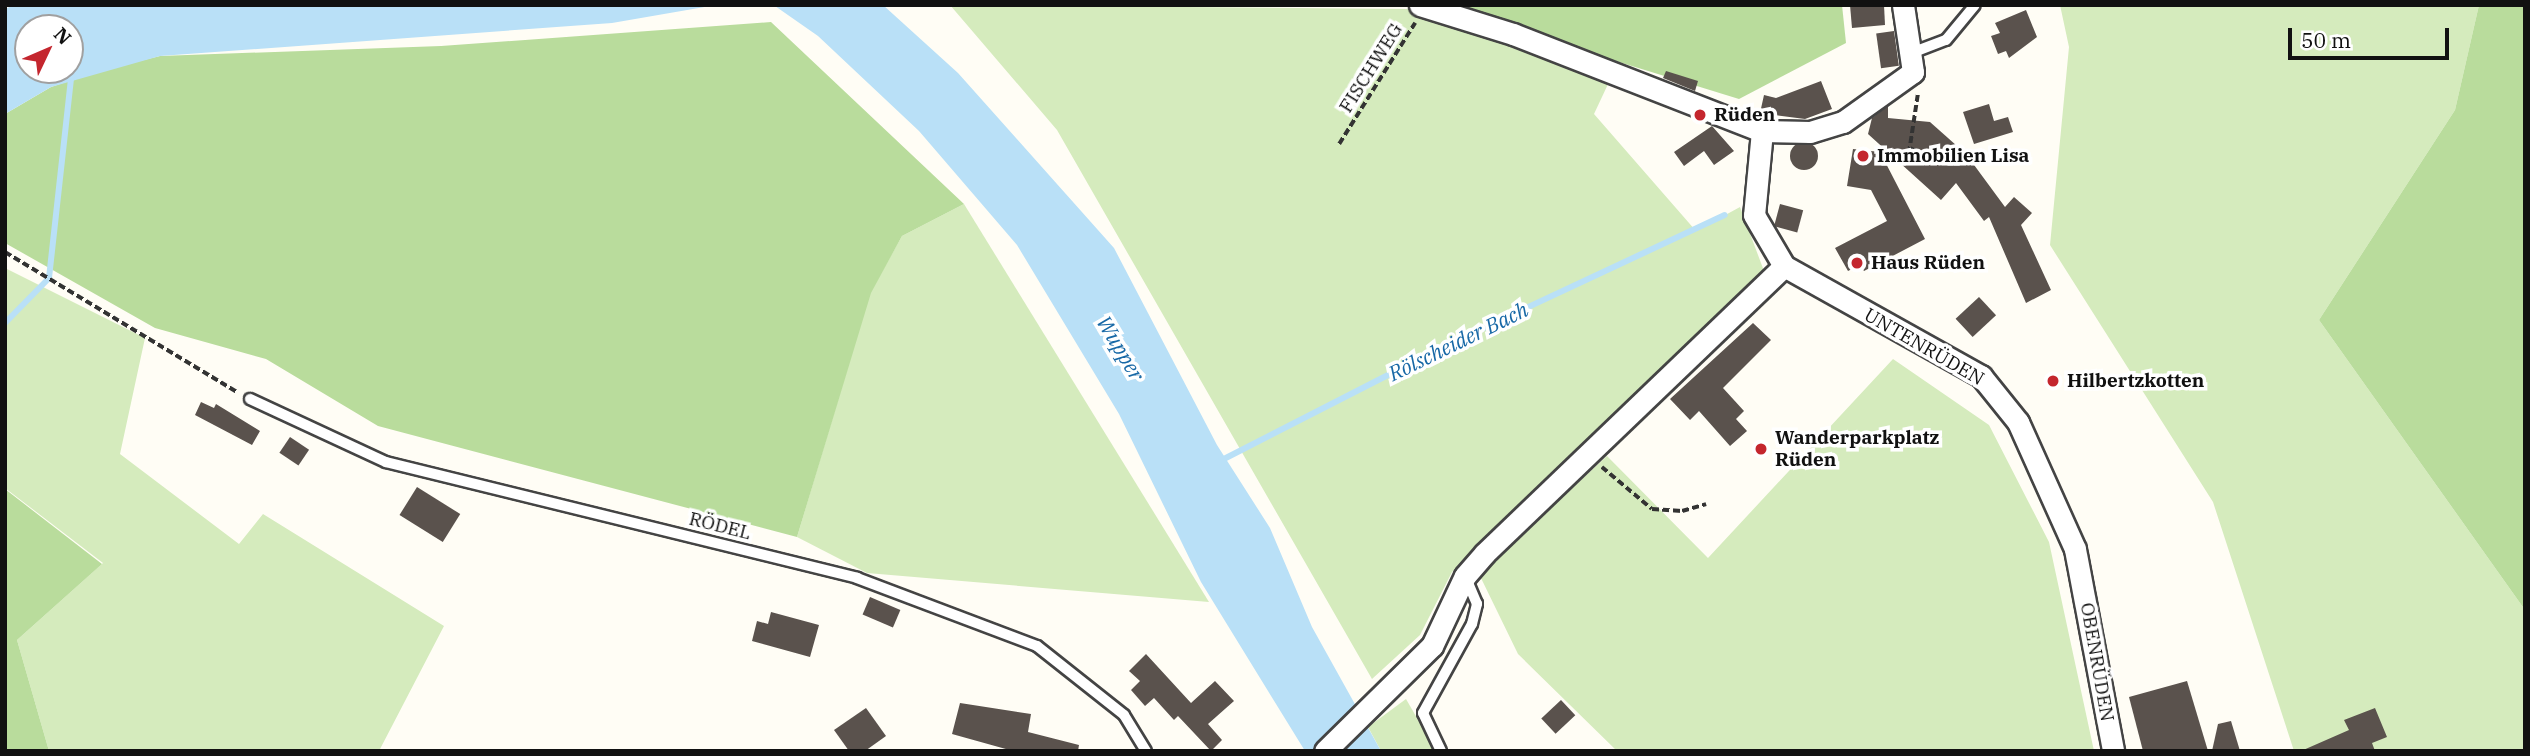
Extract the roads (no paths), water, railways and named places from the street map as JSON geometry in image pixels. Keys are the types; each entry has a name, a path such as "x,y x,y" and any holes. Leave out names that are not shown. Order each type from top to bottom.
{"street":[{"path":"1423,6 1513,34 1762,131 1830,128 1913,62 1903,5"},
{"name":"UNTENRÜDEN","path":"1762,131 1754,215 1784,266 1989,383 2045,473 2082,573"},
{"path":"1325,751 1441,635 1465,576 1587,454 1784,266"},
{"name":"OBENRÜDEN","path":"2082,573 2113,751"}],"lane":[{"path":"1913,62 1947,40 1975,5"},
{"name":"RÖDEL","path":"250,399 386,462 857,578 1037,646 1124,715 1146,751"},
{"path":"1441,751 1423,713 1472,624 1477,604 1465,576"}],"water":[{"path":"14,5 716,5 612,23 160,56 84,78 84,14 14,14 14,84 62,84 51,87 5,114 5,9"},
{"name":"Wupper","path":"747,5 883,5 958,73 1114,248 1217,445 1270,528 1312,627 1381,751 1305,751 1201,582 1119,414 1017,245 919,131 818,36 775,6"}],"waterway":[{"path":"5,323 49,278 71,84"},
{"name":"Rölscheider Bach","path":"1218,462 1443,347 1725,215"}],"place":[{"name":"Rüden","path":"1700,115"},
{"name":"Immobilien Lisa","path":"1863,156"},
{"name":"Haus Rüden","path":"1857,263"},
{"name":"Hilbertzkotten","path":"2053,381"},
{"name":"Wanderparkplatz Rüden","path":"1761,449"}]}
